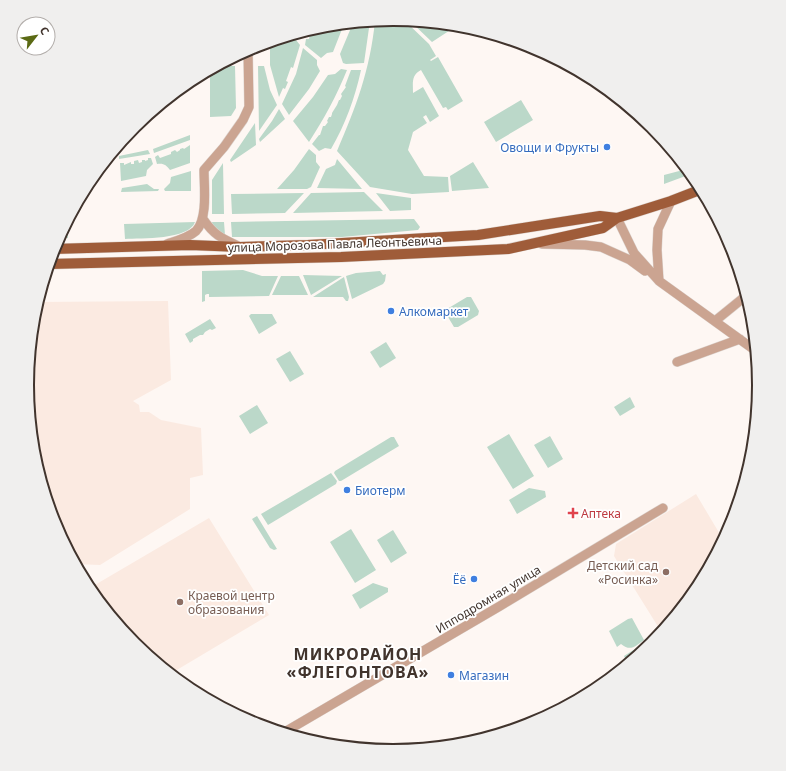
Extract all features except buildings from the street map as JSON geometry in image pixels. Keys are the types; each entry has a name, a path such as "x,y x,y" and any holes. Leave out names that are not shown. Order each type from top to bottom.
{"main road":[{"name":"улица Морозова Павла Леонтьевича","path":"55,264 392,256 508,248 603,228 617,218 695,192"},
{"name":"улица Морозова Павла Леонтьевича","path":"61,249 190,245 240,247 308,245 478,235 600,216 617,218"}],"street":[{"path":"160,246 184,238 196,231 203,219 204,170 224,148 243,120 249,107 248,56"},
{"path":"659,281 657,250 658,229 671,201"},
{"path":"617,218 634,253 659,281"},
{"path":"203,219 212,231 227,241 240,247"},
{"path":"521,246 585,244 601,247 630,260 750,346"},
{"path":"715,320 742,299"},
{"path":"677,362 740,339"},
{"name":"Ипподромная улица","path":"289,730 500,606 663,508"}],"shaded area":[{"path":"168,301 171,380 133,401 139,405 140,412 149,412 161,420 201,428 203,475 190,478 190,509 100,565 82,564 61,523 40,456 34,409 34,362 40,315 43,302"},
{"name":"Детский сад «Росинка»","path":"696,494 720,534 692,585 659,628 614,556 616,544"},
{"name":"Краевой центр образования","path":"209,518 269,615 174,671 156,656 123,623 94,585"}],"green space":[{"path":"369,27 364,63 343,63 340,54 351,29"},
{"path":"374,27 411,27 429,44 436,56 430,60 431,61 438,57 463,101 448,110 446,107 443,108 421,70 414,77 413,93 423,87 439,116 430,122 426,115 423,117 427,123 413,132 408,150 424,176 448,177 449,192 412,194 370,187 337,151 361,88 373,39"},
{"path":"416,27 449,31 432,42"},
{"path":"342,30 333,52 327,53 321,58 305,45 306,39 309,39 310,36"},
{"path":"295,39 300,45 293,68 291,67 286,81 288,82 285,89 283,88 279,97 270,65 270,48"},
{"path":"303,48 317,60 317,65 320,71 309,89 289,115 282,104 296,74"},
{"path":"228,66 235,66 236,108 231,116 210,117 210,76"},
{"path":"258,66 264,66 270,90 277,105 259,131"},
{"path":"341,69 347,70 339,89 309,142 293,121 313,97 328,75 335,74"},
{"path":"351,70 361,70 349,111 331,149 325,148 319,151 312,144 320,135 323,126 325,126 328,122 329,117 331,117 340,100"},
{"path":"521,100 533,120 496,142 484,122"},
{"path":"279,109 285,119 260,142 259,139"},
{"path":"255,123 256,145 231,162 230,160"},
{"path":"190,135 190,140 154,153 153,149"},
{"path":"190,145 190,163 170,170 165,165 157,164 155,157 158,155 160,158 171,154 171,152 175,150 177,152 180,149 184,149"},
{"path":"309,149 316,155 316,162 320,167 311,187 307,189 277,189 294,170"},
{"path":"148,150 150,154 119,159 119,156"},
{"path":"148,158 151,158 153,164 147,170 146,176 121,181 120,163 124,163 124,165 131,162 131,164 134,164 134,161 138,160 139,163 142,162 142,160 148,160"},
{"path":"337,159 362,189 317,188 326,169 335,165"},
{"path":"473,162 489,188 452,191 450,176"},
{"path":"223,163 224,214 212,214 212,180"},
{"path":"191,171 191,191 165,191 164,189 170,183 171,177"},
{"path":"681,171 685,176 664,184 664,175"},
{"path":"147,184 154,189 159,189 158,191 121,192 122,188"},
{"path":"364,192 383,211 293,213 311,193"},
{"path":"304,193 285,213 232,214 231,194"},
{"path":"376,193 411,198 411,210 390,211"},
{"path":"414,219 420,227 418,230 342,237 232,237 231,222"},
{"path":"195,222 191,228 174,235 153,238 125,239 124,224"},
{"path":"212,222 224,222 225,235 213,226"},
{"path":"243,270 262,276 278,276 269,296 209,297 209,294 207,294 205,295 205,301 202,302 202,271"},
{"path":"380,271 383,275 386,274 383,284 352,299 346,276 356,273"},
{"path":"303,275 342,276 311,295"},
{"path":"281,276 299,276 308,295 272,295"},
{"path":"344,277 349,297 348,301 346,301 343,297 313,297"},
{"path":"467,297 471,297 479,311 478,315 458,327 454,327 445,312 447,309"},
{"path":"251,314 272,314 277,323 259,334 249,316"},
{"path":"210,319 216,328 212,330 210,329 203,335 193,339 190,343 185,334"},
{"path":"386,342 396,358 380,368 370,352"},
{"path":"290,351 304,374 290,382 276,359"},
{"path":"630,397 635,407 620,416 614,407"},
{"path":"257,405 268,423 250,434 239,416"},
{"path":"509,434 534,476 513,489 487,447"},
{"path":"550,436 563,459 548,468 534,445"},
{"path":"391,437 394,437 399,446 339,481 334,473 335,471"},
{"path":"331,473 337,481 336,484 268,525 261,514"},
{"path":"529,488 545,491 546,497 517,514 509,500"},
{"path":"257,516 277,549 274,550 270,548 252,519"},
{"path":"351,529 376,570 355,583 330,542"},
{"path":"393,530 407,553 391,563 377,540"},
{"path":"373,583 388,588 388,592 360,609 352,595"},
{"path":"632,618 644,640 630,648 621,644 617,647 609,631"},
{"path":"643,644 626,660 624,656"}],"place":[{"name":"Овощи и Фрукты","path":"607,147"},
{"name":"Алкомаркет","path":"391,311"},
{"name":"Биотерм","path":"347,490"},
{"name":"Аптека","path":"573,513"},
{"name":"Детский сад «Росинка»","path":"666,572"},
{"name":"Ёё","path":"474,579"},
{"name":"Краевой центр образования","path":"180,602"},
{"name":"Магазин","path":"451,675"}],"district":[{"name":"МИКРОРАЙОН «ФЛЕГОНТОВА»","path":"358,663"}]}
